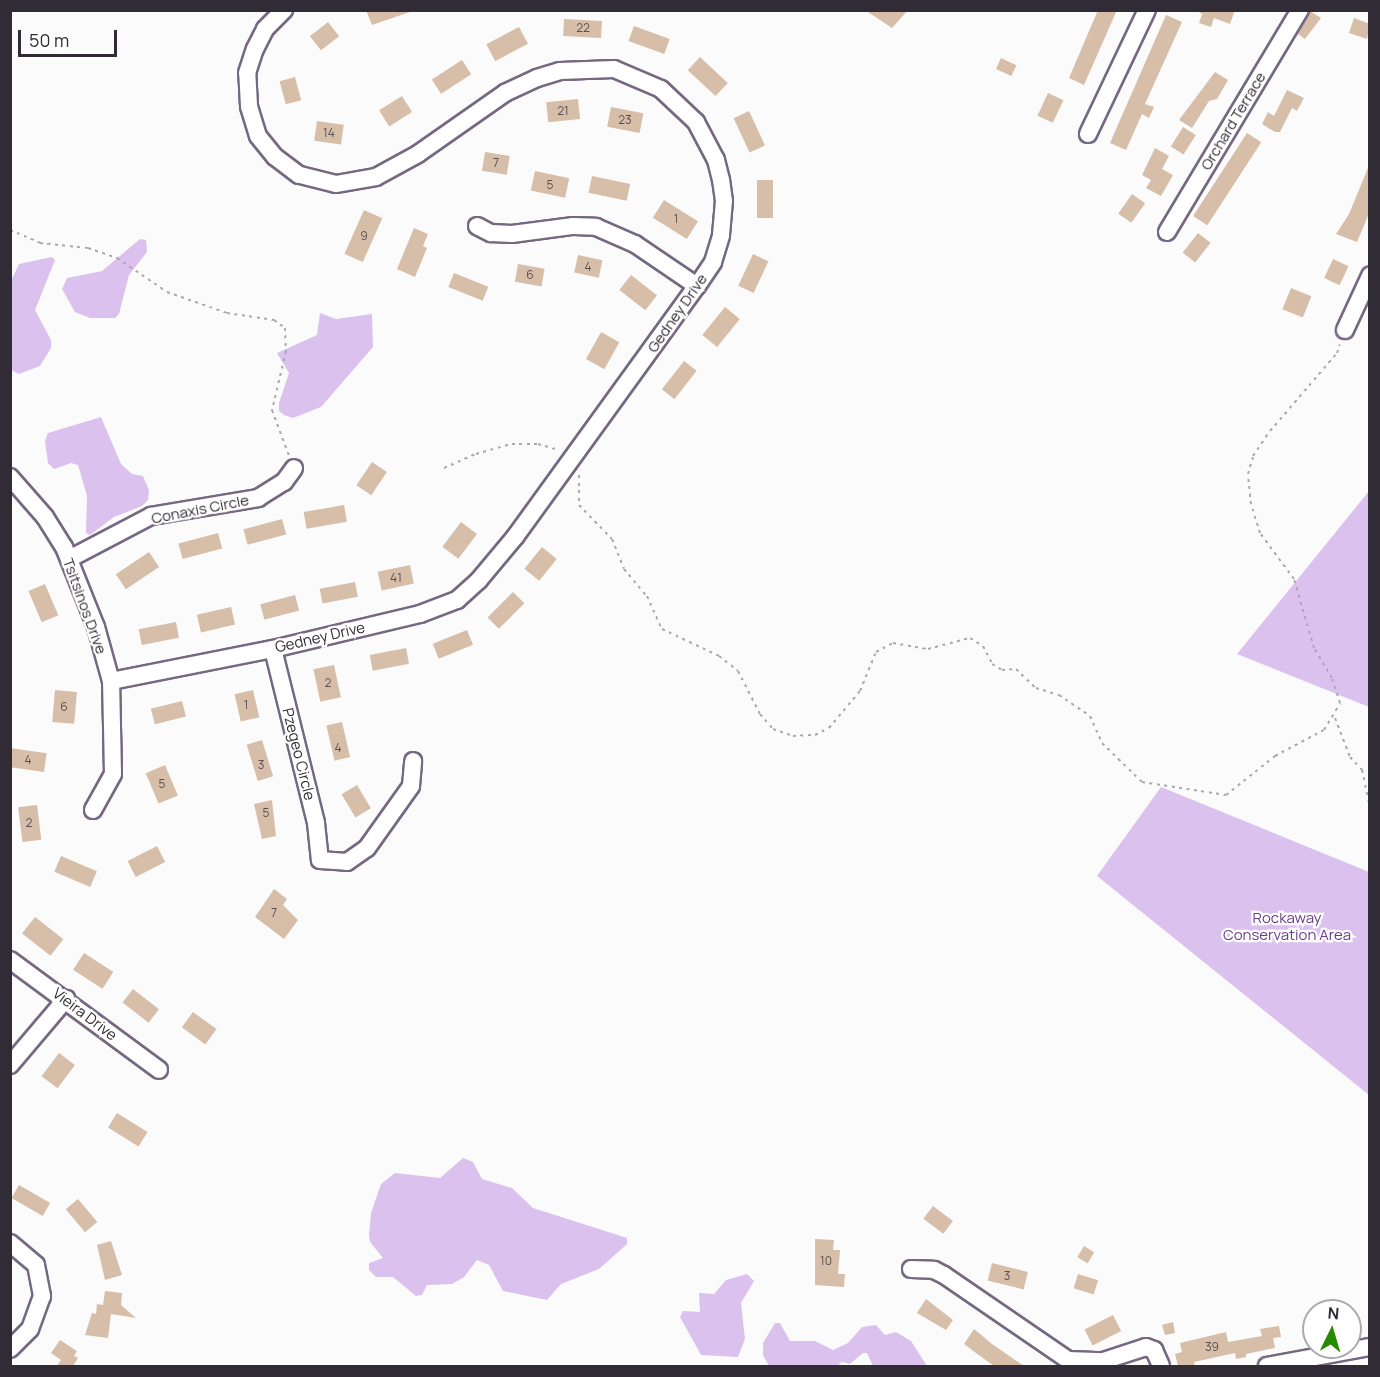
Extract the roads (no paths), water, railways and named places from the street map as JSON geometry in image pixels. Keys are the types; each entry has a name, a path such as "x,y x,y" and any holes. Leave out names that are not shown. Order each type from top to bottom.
{"street":[{"name":"Gedney Drive","path":"111,681 273,649 420,614 457,600 516,537 574,457 713,262 721,234 724,201 721,180 716,160 696,122 661,89 614,69 560,70 505,93 391,171 358,183 336,184 299,175 286,166 251,122 247,73 266,29 284,10"},
{"path":"1088,134 1147,10"},
{"name":"Orchard Terrace","path":"1167,232 1300,10"},
{"path":"477,226 491,233 512,234 573,226 596,227 635,244 697,286"},
{"path":"1345,330 1370,276"},
{"name":"Conaxis Circle","path":"69,559 151,516 258,498 285,482 294,468"},
{"name":"Tsitsinos Drive","path":"10,477 45,517 69,559 111,681"},
{"name":"Pzegeo Circle","path":"273,649 316,823 320,860 347,862 367,848 411,786 413,761"},
{"path":"93,810 113,774 111,681"},
{"name":"Vieira Drive","path":"10,960 66,999 159,1070"},
{"path":"10,1065 66,999"},
{"path":"10,1242 36,1265 42,1296 30,1329 10,1348"},
{"path":"911,1269 934,1270 944,1275 1058,1355 1081,1362 1102,1361 1146,1347 1154,1350 1161,1366"},
{"path":"1267,1366 1370,1347"}],"park label":[{"name":"Rockaway Conservation Area","path":"1287,926"}]}
